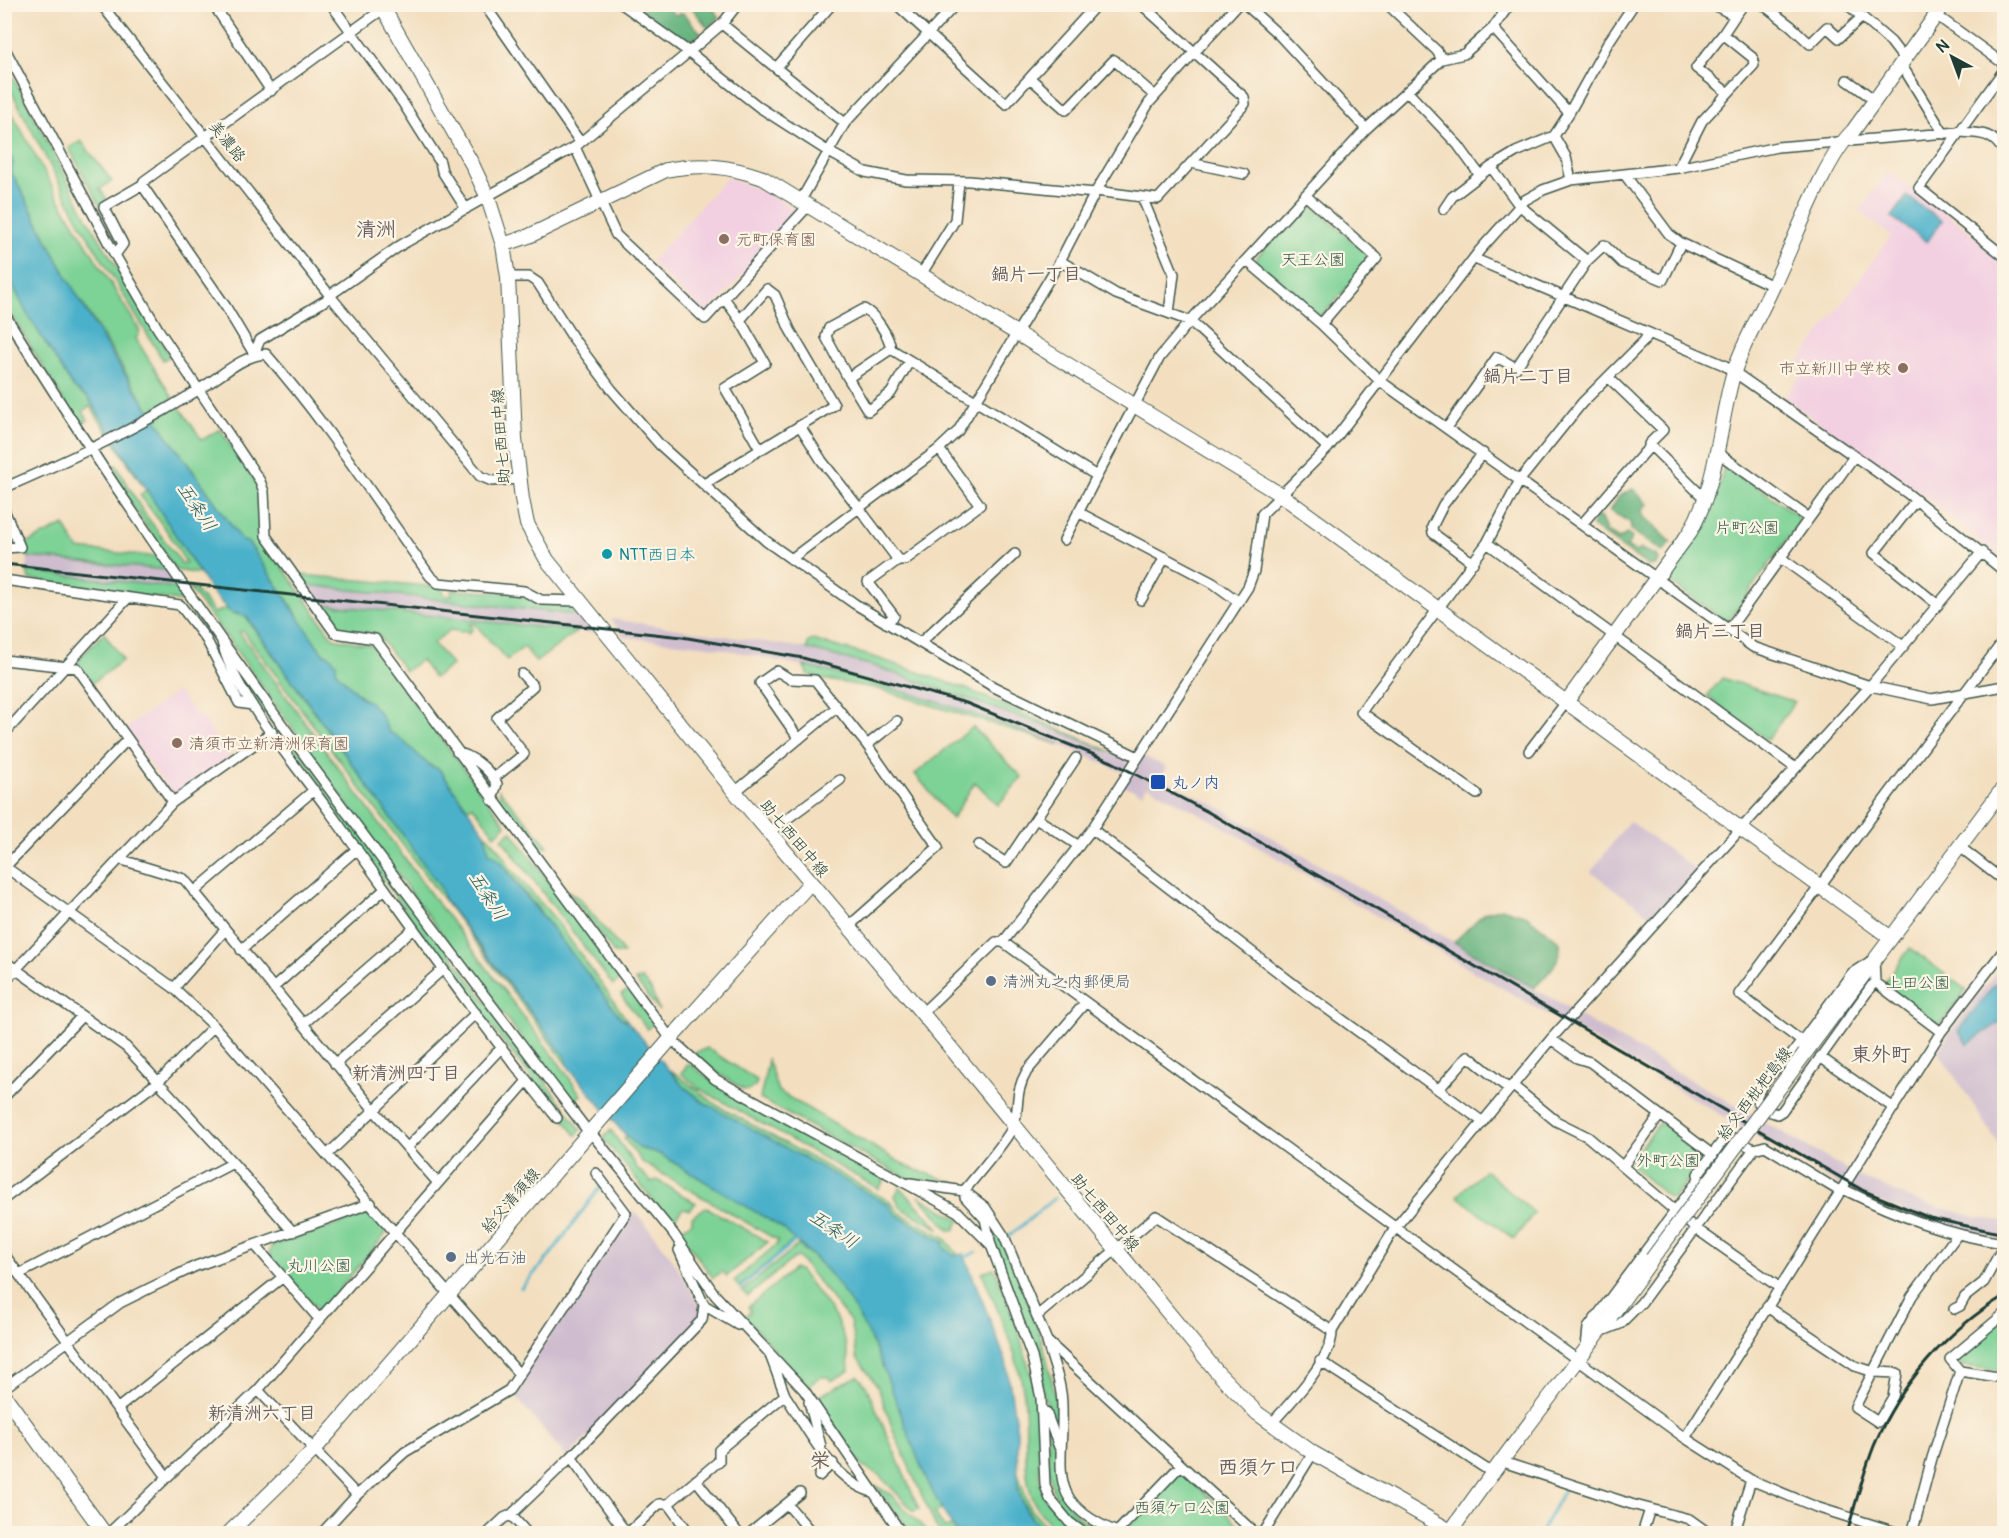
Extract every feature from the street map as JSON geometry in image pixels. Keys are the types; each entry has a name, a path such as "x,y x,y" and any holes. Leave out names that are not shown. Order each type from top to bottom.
{"main road":[{"name":"助七西田中線","path":"383,6 472,164 488,198 503,245 508,277 519,478 527,524 535,542 579,601 735,792 922,1013 1217,1372 1271,1424 1312,1453 1448,1531"},
{"path":"1567,701 1690,532 1707,497 1734,372 1773,286 1842,142 1853,131 1940,10"},
{"path":"503,245 530,236 666,170 690,165 741,170 764,178 1135,403 1281,495 1891,938"},
{"name":"給父西枇杷島線","path":"1448,1531 1576,1360 1599,1333 1803,1047 1875,959 2004,788"},
{"name":"給父清須線","path":"228,1533 315,1449 592,1132 668,1041 811,882"},
{"path":"4,1395 107,1533"}],"street":[{"name":"美濃路","path":"101,4 331,296 480,476 492,481 519,478"},
{"path":"213,4 271,91"},
{"path":"331,4 407,109 466,209"},
{"path":"484,4 578,145 600,202 616,235 705,319 805,202 845,123 956,4"},
{"path":"622,4 689,52 759,107 865,172 906,180 1096,192 1158,199 1245,104 1244,97 1141,4"},
{"path":"254,354 260,340 331,296 401,245 488,198 578,145 608,123 722,24 738,4"},
{"path":"776,68 832,4"},
{"path":"896,4 1006,104 1097,4"},
{"path":"790,559 939,449 958,431 1060,261 1096,192 1155,96 1238,4"},
{"path":"1245,4 1279,35 1366,129"},
{"path":"1387,4 1442,59"},
{"path":"1064,540 1161,357 1190,321 1366,129 1442,59 1464,54 1493,28 1510,4"},
{"path":"1444,209 1452,197 1479,174 1516,152 1554,136 1608,43 1634,4"},
{"path":"1712,4 1735,16"},
{"path":"1728,93 1696,68 1744,4"},
{"path":"1762,4 1810,44 1827,27 1839,38 1862,17"},
{"path":"1847,4 1891,42 1944,134"},
{"path":"115,255 123,244 104,207 142,185 144,181 271,91 383,6"},
{"path":"1940,10 2004,64"},
{"path":"722,24 845,123"},
{"path":"1493,28 1569,113"},
{"path":"1678,168 1702,121 1754,65 1753,58 1723,34"},
{"path":"4,47 115,255 158,329 196,392 260,481 264,492 266,536 335,633 375,639 492,800 614,959 668,1041 715,1079 957,1212 991,1245"},
{"path":"1030,78 1066,110 1114,60 1155,96"},
{"path":"2004,70 1919,188 2004,256"},
{"path":"1847,80 1875,100"},
{"path":"1407,91 1458,145 1479,174"},
{"path":"1003,942 1092,829 1136,756 1239,602 1254,571 1262,514 1328,448 1519,205 1543,190 1572,180 1625,176 1678,168 1777,147 1959,132 1988,133 2000,143 2004,152"},
{"path":"1554,136 1566,157 1572,180"},
{"path":"1191,163 1244,174"},
{"path":"1491,167 1519,205 1587,261"},
{"path":"1625,176 1669,234 1681,243 1773,286"},
{"path":"922,273 955,220 959,182"},
{"path":"142,185 226,307 254,354"},
{"path":"1305,195 1377,258 1321,324"},
{"path":"1142,197 1174,274 1169,313"},
{"path":"1447,428 1497,357 1516,368 1587,261 1604,245 1622,263 1663,280 1681,243"},
{"path":"1475,259 1734,372 1916,500 2004,571"},
{"path":"1246,260 1321,324 1380,381 1753,647 1870,686 1932,699 2004,686"},
{"path":"1060,261 1116,294 1190,321 1328,448"},
{"path":"508,277 529,277 538,283 573,338 612,390 675,460 704,484 747,526 790,559 886,623 994,687 1136,756"},
{"path":"704,484 834,405 790,330 775,296 767,289 740,320"},
{"path":"724,298 765,363 725,388 760,449"},
{"path":"909,362 891,393 868,411 826,337 829,328 864,309 872,313 891,349 1097,476"},
{"path":"4,313 180,582 411,897 673,1233 715,1295 804,1390 902,1533"},
{"path":"1477,795 1361,712 1487,543 1520,480 1582,404 1644,341 1649,333"},
{"path":"848,378 891,349"},
{"path":"4,488 94,448 196,392 254,354 266,354 291,382 361,474 379,505 438,584 524,591 541,600 579,601"},
{"path":"1582,524 1663,430 1608,377"},
{"path":"800,426 822,461 898,560"},
{"path":"1651,445 1700,494 1707,497"},
{"path":"886,623 894,616 868,582 898,560 905,560 980,505 939,449"},
{"path":"1473,563 1433,533 1432,527 1443,505 1483,453"},
{"path":"1718,453 1809,518"},
{"path":"1729,629 1854,455"},
{"path":"1916,500 1874,553 1938,605"},
{"path":"4,510 20,547 4,548"},
{"path":"1078,512 1213,583 1239,602"},
{"path":"1487,543 1794,767"},
{"path":"1271,1424 1301,1390 1320,1361 1332,1338 1332,1331 1395,1228 1551,1039 1794,767 1870,686 1982,552"},
{"path":"920,643 1015,554"},
{"path":"1141,600 1165,557"},
{"path":"1781,558 1903,646"},
{"path":"4,580 180,605 206,639 239,703 252,705"},
{"path":"4,734 128,598"},
{"path":"221,637 224,652 252,705 413,929 557,1118"},
{"path":"1875,959 1875,982 1782,1111 1777,1114 1772,1113 1758,1103 1756,1098 1758,1092 1803,1047 1739,994 2004,639"},
{"path":"4,660 77,668 172,802"},
{"path":"799,739 760,683 780,670 790,679 815,680 867,745 938,848 849,926"},
{"path":"494,778 524,754 497,718 533,686 522,674"},
{"path":"1529,751 1567,701"},
{"path":"735,792 836,708"},
{"path":"867,745 897,721"},
{"path":"4,982 172,802 272,732"},
{"path":"128,739 5,867 174,988 214,1026 519,1374"},
{"path":"457,752 471,756 494,778 497,784 492,800"},
{"path":"979,845 1006,863 1076,758"},
{"path":"769,832 840,780"},
{"path":"194,892 314,790"},
{"path":"1036,818 1079,846"},
{"path":"1092,829 1304,992 1483,1122"},
{"path":"1960,847 2004,881"},
{"path":"241,950 357,849"},
{"path":"119,859 184,879 374,1110 438,1183"},
{"path":"273,988 386,889"},
{"path":"303,1024 413,929"},
{"path":"174,988 225,930"},
{"path":"922,1013 996,942 1003,942 1685,1438 1751,1480 1816,1507 1902,1533"},
{"path":"1685,1438 1941,1032 2004,950"},
{"path":"4,961 126,1047 293,1232"},
{"path":"336,1064 443,969"},
{"path":"1875,982 1941,1032"},
{"path":"1061,1454 1041,1398 1032,1357 991,1245 985,1219 965,1197 964,1191 1013,1126 1020,1083 1085,1003"},
{"path":"328,1154 476,1013"},
{"path":"4,1097 82,1016"},
{"path":"4,1199 159,1081 214,1026"},
{"path":"1551,1039 1577,1058 1590,1062 1713,1155"},
{"path":"408,1148 502,1047"},
{"path":"1439,1089 1468,1056 1556,1121 1588,1137 1676,1209 1695,1228 1780,1288"},
{"path":"1820,1057 1894,1108"},
{"path":"107,1533 258,1390 527,1081"},
{"path":"1623,1166 1660,1115"},
{"path":"1586,1349 1588,1328 1699,1179 1698,1174 1727,1135 1754,1149"},
{"path":"1599,1333 1620,1324 1641,1303 1754,1149 1765,1146 1842,1191 1902,1218 1958,1235 2004,1244 1984,1282 1965,1297 1960,1306 1953,1309"},
{"path":"19,1274 233,1163"},
{"path":"321,1533 357,1495 405,1452 509,1390 626,1213 596,1173"},
{"path":"904,1183 964,1191 985,1207 1004,1236 1047,1341 1060,1385 1062,1481 1068,1497 1090,1521 1117,1532 1181,1465"},
{"path":"4,1388 120,1303 150,1287 196,1266 371,1203"},
{"path":"1037,1316 1156,1216 1332,1331"},
{"path":"487,1533 511,1515 571,1457 702,1320 704,1305 673,1233"},
{"path":"1767,1307 1855,1366 1874,1372 1897,1373 1893,1397 1878,1422 1855,1407 1874,1372 1912,1296 1958,1235"},
{"path":"255,1245 320,1320"},
{"path":"4,1254 167,1477"},
{"path":"117,1409 283,1277"},
{"path":"704,1305 746,1329"},
{"path":"2004,1314 1950,1359 1960,1371 2004,1378"},
{"path":"1047,1341 1256,1533"},
{"path":"768,1351 785,1395 821,1449 832,1463 859,1488 872,1492"},
{"path":"1320,1361 1496,1466 1689,1519 1710,1533"},
{"path":"1912,1533 1932,1458 1960,1371"},
{"path":"258,1390 357,1495"},
{"path":"804,1390 822,1442 821,1449"},
{"path":"571,1457 627,1533 659,1504 668,1504 719,1461 719,1450 785,1395"},
{"path":"1041,1398 1045,1485 1050,1499 1069,1522 1085,1533"},
{"path":"1263,1533 1312,1453"},
{"path":"819,1476 832,1463"},
{"path":"696,1480 739,1533"},
{"path":"1734,1533 1751,1480"},
{"path":"749,1533 800,1493"},
{"path":"668,1504 690,1533"},
{"path":"787,1504 813,1533"},
{"path":"1642,1533 1650,1509"},
{"path":"511,1515 528,1533"}],"shaded area":[{"name":"市立新川中学校","path":"1888,171 1995,250 2004,262 2004,561 1921,493 1784,398 1805,370 1797,365 1891,236 1859,211"},
{"name":"元町保育園","path":"727,177 771,195 795,210 797,215 706,315 651,262"},
{"path":"28,557 168,570 180,588 27,571"},
{"path":"307,585 577,615 594,633 322,606"},
{"path":"611,619 805,648 874,666 1067,734 1129,762 1123,772 1061,745 865,679 709,646 624,637"},
{"name":"清須市立新清洲保育園","path":"177,691 197,716 200,715 230,757 177,795 171,793 125,729"},
{"path":"1143,756 1167,767 1161,778 1215,805 1572,1010 1561,1022 1206,817 1147,786 1143,794 1122,785"},
{"path":"1629,821 1696,870 1698,874 1655,919 1591,872"},
{"path":"2004,962 2004,1152 1938,1051"},
{"path":"1578,1015 1849,1171 1841,1186 1568,1025"},
{"path":"1856,1175 1919,1202 1979,1218 2004,1221 2004,1240 1943,1227 1847,1189"},
{"path":"634,1210 669,1254 691,1290 701,1309 701,1320 567,1458 512,1392"}],"green space":[{"path":"689,4 709,5 720,17 708,28"},
{"path":"630,5 666,5 675,15 683,13 701,33 686,46"},
{"path":"4,60 89,221 170,356 163,360 80,223 5,79"},
{"path":"4,98 59,199 140,331 136,339 173,398 150,412 71,285 11,171 13,163 5,141"},
{"path":"81,141 112,181 100,189 108,202 100,206 69,148"},
{"name":"天王公園","path":"1311,205 1370,256 1370,261 1324,314 1318,315 1257,263 1257,257 1305,206"},
{"path":"4,268 26,312 73,387 89,399 200,574 176,570 109,471 116,465 142,510 182,564 186,563 169,534 140,495 146,490 90,406 83,411 88,420 78,425 5,304"},
{"path":"178,405 202,440 220,429 259,487 261,537 333,638 371,645 506,825 495,835 473,806 467,808 439,769 431,766 386,729 380,714 335,672 336,667 308,635 295,611 248,542 242,541 155,419"},
{"name":"片町公園","path":"1728,465 1798,516 1799,523 1729,620 1724,620 1670,582 1669,576 1710,511 1724,466"},
{"path":"1633,489 1648,504 1642,511 1643,515 1671,542 1663,552 1631,530 1630,522 1610,511 1619,496"},
{"path":"1595,517 1600,517 1607,532 1619,539 1627,534 1632,538 1627,547 1635,552 1641,549 1656,555 1658,560 1656,565 1648,566 1592,526"},
{"path":"64,525 78,549 160,557 168,570 28,557 27,549 23,545"},
{"path":"27,571 180,588 214,637 211,638 184,602 29,579"},
{"path":"300,575 440,587 446,596 452,596 451,590 515,593 536,603 571,608 577,615 307,585"},
{"path":"189,589 195,590 215,613 226,608 234,614 245,616 441,888 444,899 566,1058 567,1065 243,631 239,632 427,889 561,1066 581,1095 571,1103 411,893 220,628"},
{"path":"322,606 577,631 536,662 524,647 507,660 475,624 470,624 473,629 468,633 466,630 462,632 450,630 433,643 452,665 434,678 421,660 405,671 378,635 338,628"},
{"path":"104,633 123,660 92,683 78,664 80,658"},
{"path":"813,640 874,657 967,689 1130,760 1067,734 874,666 807,649 808,642"},
{"path":"231,657 581,1130 576,1135 464,991 400,903 253,698"},
{"path":"804,666 934,701 1061,745 875,688 821,679 807,674"},
{"path":"1722,678 1795,702 1767,740 1707,696"},
{"path":"973,727 1022,777 998,805 975,782 952,819 915,774"},
{"path":"499,790 548,846 536,852 498,801"},
{"path":"511,831 622,979 613,985 502,839"},
{"path":"485,833 501,851 510,868 556,920 629,1023 621,1018 505,868 489,854"},
{"path":"567,890 580,899 624,953 614,953"},
{"path":"1501,908 1527,916 1560,942 1556,962 1534,988 1454,942 1484,913"},
{"name":"上田公園","path":"1910,948 1966,990 1942,1023 1937,1024 1883,984"},
{"path":"642,979 651,990 659,1011 635,980"},
{"path":"629,989 654,1023 647,1029 621,995"},
{"path":"707,1048 757,1080 756,1085 749,1090 744,1090 705,1065 694,1053"},
{"path":"768,1060 778,1091 908,1167 961,1185 908,1179 760,1099"},
{"path":"689,1063 716,1084 886,1177 879,1189 698,1088 681,1073"},
{"path":"671,1070 718,1106 891,1202 898,1212 944,1237 958,1255 954,1256 944,1247 943,1242 895,1214 889,1205 717,1112 681,1084"},
{"name":"外町公園","path":"1663,1123 1704,1152 1705,1156 1675,1197 1669,1198 1633,1167 1631,1160 1659,1124"},
{"path":"611,1130 637,1168 651,1182 657,1180 696,1203 689,1210 683,1208 674,1219 668,1219 603,1138"},
{"path":"627,1133 639,1148 658,1153 784,1229 794,1240 739,1287 734,1281 777,1244 777,1240 643,1163 624,1139"},
{"path":"1485,1170 1534,1213 1514,1239 1457,1196"},
{"path":"900,1187 940,1229 901,1208 895,1196"},
{"path":"919,1196 960,1220 954,1230 949,1230"},
{"path":"706,1207 768,1242 727,1276 722,1271 713,1278 681,1234 683,1228 692,1222 692,1217"},
{"name":"丸川公園","path":"370,1214 386,1231 385,1235 322,1310 317,1309 269,1255 271,1246"},
{"path":"991,1221 1016,1273 1046,1355 1060,1440 1044,1396 1038,1359 989,1227"},
{"path":"798,1245 826,1270 849,1300 868,1332 925,1476 942,1509 935,1513 944,1528 952,1526 957,1533 942,1533 936,1527 895,1435 877,1385 857,1358 850,1321 798,1257 748,1296 742,1291"},
{"path":"994,1268 1015,1319 1037,1395 1040,1484 1046,1500 1079,1533 1060,1533 1041,1514 1031,1494 1026,1465 1025,1403 1020,1374 1006,1329 982,1272"},
{"path":"794,1269 799,1270 834,1316 845,1341 848,1355 849,1371 831,1381 828,1377 819,1377 808,1387 745,1317 751,1311 748,1307"},
{"path":"2004,1318 2004,1371 1963,1366 1956,1362 1957,1357"},
{"path":"858,1376 866,1386 919,1509 914,1511 878,1474 863,1467 815,1398"},
{"path":"1048,1421 1056,1444 1062,1492 1066,1502 1081,1518 1106,1533 1093,1532 1083,1526 1065,1511 1057,1500 1052,1488 1048,1463"},
{"path":"1016,1467 1030,1509 1052,1533 1044,1533 1027,1510 1021,1494"},
{"name":"西須ケ口公園","path":"1184,1474 1248,1533 1122,1534 1177,1475"},
{"path":"874,1485 890,1494 929,1533 912,1533"}],"water":[{"name":"五条川","path":"4,141 13,163 11,171 56,258 121,369 155,418 242,541 248,542 323,654 329,655 336,663 336,672 363,699 370,702 380,714 389,732 400,738 430,766 439,769 485,833 489,853 502,862 515,883 621,1018 629,1023 681,1084 701,1101 889,1205 895,1214 943,1242 944,1247 954,1256 964,1254 1006,1361 1017,1431 1018,1490 1026,1511 1044,1533 957,1533 942,1510 919,1462 869,1336 851,1304 830,1275 784,1229 658,1153 639,1148 620,1129 567,1065 566,1058 444,899 441,888 246,616 230,612 211,591 89,399 73,387 26,312 5,268"},
{"path":"1907,196 1942,221 1927,242 1892,217"},
{"path":"1995,984 2004,989 2004,1019 1968,1044 1958,1031"}],"waterway":[{"path":"521,1288 548,1258 600,1187"},
{"path":"1009,1236 1055,1198"},
{"path":"740,1288 796,1240"},
{"path":"962,1259 976,1252"},
{"path":"1540,1534 1565,1488"}],"railway":[{"path":"4,564 682,637 803,658 966,703 1112,762 1208,812 1864,1191 1930,1218 2004,1234"},
{"path":"1847,1534 1874,1446 1897,1401 1927,1360 1945,1342 1983,1309 2004,1296"}],"place":[{"name":"元町保育園","path":"724,239"},
{"name":"市立新川中学校","path":"1903,368"},
{"name":"NTT西日本","path":"607,554"},
{"name":"清須市立新清洲保育園","path":"177,743"},
{"name":"丸ノ内","path":"1158,782"},
{"name":"清洲丸之内郵便局","path":"991,981"},
{"name":"出光石油","path":"451,1257"}],"district":[{"name":"清洲","path":"376,229"},
{"name":"鍋片一丁目","path":"1036,274"},
{"name":"鍋片二丁目","path":"1528,376"},
{"name":"鍋片三丁目","path":"1720,631"},
{"name":"東外町","path":"1881,1054"},
{"name":"新清洲四丁目","path":"406,1073"},
{"name":"新清洲六丁目","path":"262,1413"},
{"name":"栄","path":"820,1460"},
{"name":"西須ケ口","path":"1258,1467"}]}
